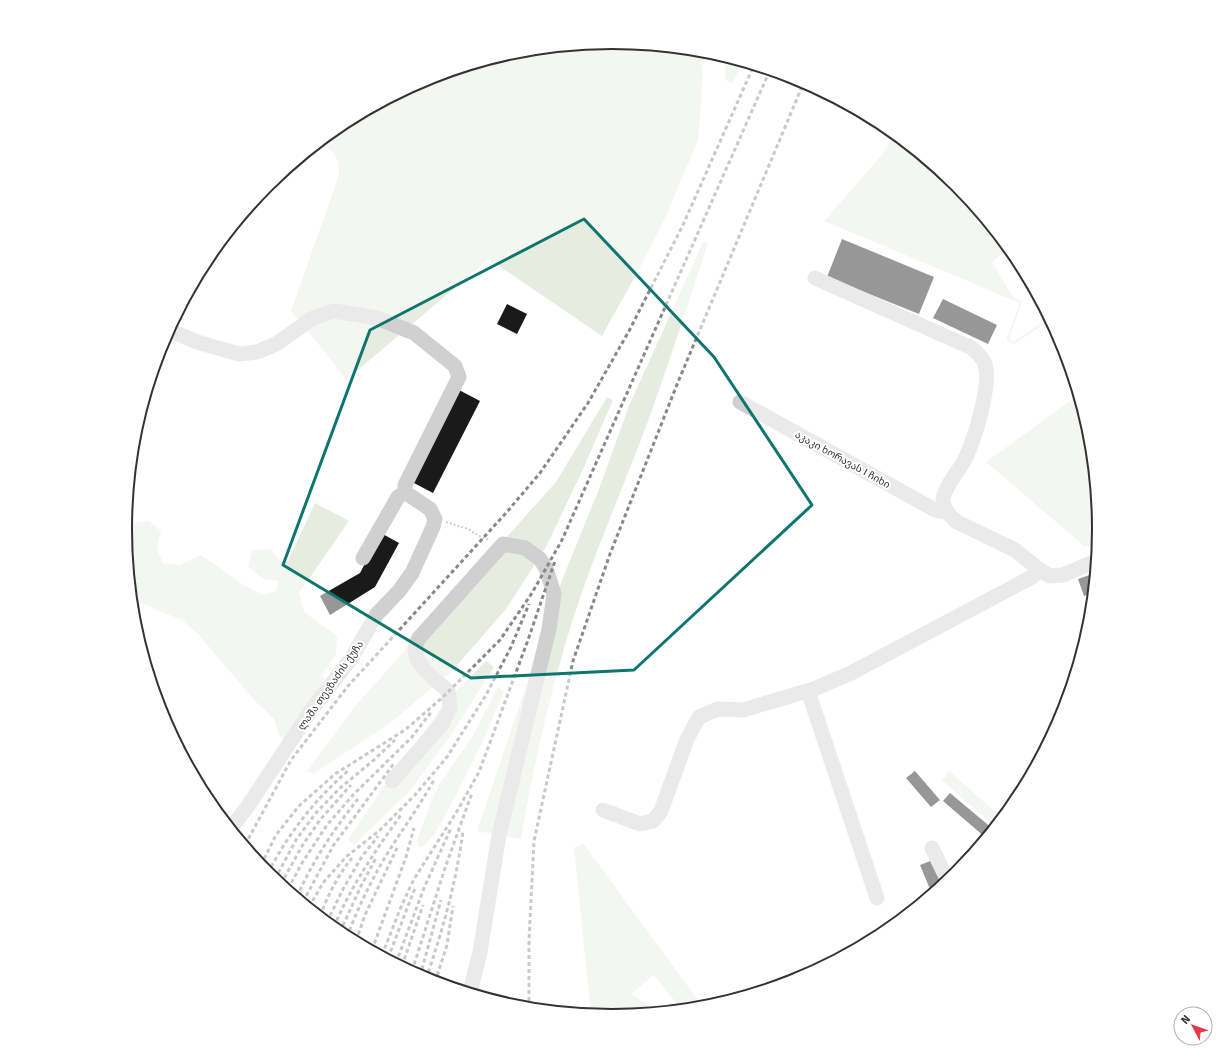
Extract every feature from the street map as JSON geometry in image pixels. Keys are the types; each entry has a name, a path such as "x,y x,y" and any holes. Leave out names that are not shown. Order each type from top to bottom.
{"street":[{"path":"815,278 972,348 984,361 987,372 986,384 978,423 965,458 944,493 943,501 947,512 958,522 1015,550 1046,574 1055,576 1063,575 1091,563"},
{"path":"175,332 197,342 239,354 257,352 276,344 313,318 334,311 377,318 414,332 455,366 459,377 405,485 405,492 430,509 435,519"},
{"name":"აკაკი ხორავას I ჩიხი","path":"740,402 935,510 947,512"},
{"path":"363,558 398,497 405,492"},
{"name":"ლაშა თევზაძის ქუჩა","path":"234,824 248,806 312,709 350,660 377,614 399,592 412,573 433,527 435,519"},
{"path":"392,781 442,724 450,708 450,697 448,692 419,663 414,650 419,638 503,544 526,548 540,558 546,568 554,594 549,629 499,835 480,952 471,988"},
{"path":"603,810 640,824 653,821 661,811 687,739 699,717 718,709 743,710 751,708 808,691 851,673 1032,577 1040,570"},
{"path":"808,691 877,898"},
{"path":"932,848 945,875"}],"path":[{"path":"435,519 468,529 483,538 503,544"}],"highlighted area":[{"path":"584,219 714,357 812,505 634,670 471,678 283,565 370,330"}],"shaded area":[{"path":"581,50 644,50 701,57 703,72 698,140 667,214 638,271 602,336 489,259 346,380 291,311 339,175 337,159 329,149 323,146 373,113 429,86 458,74 488,65 550,53"},
{"path":"726,62 740,66 733,83 725,80"},
{"path":"892,139 929,168 973,213 1004,252 992,262 1013,297 1022,302 1009,339 1013,342 1045,321 1046,323 1014,344 1006,340 1020,303 824,221 885,151"},
{"path":"703,242 708,243 666,370 643,436 589,572 571,625 546,716 532,777 521,839 477,831 562,580 599,489 629,406"},
{"path":"607,397 613,400 583,469 547,545 506,609 452,671 389,724 313,774 307,771 356,705 556,482"},
{"path":"1074,398 1083,435 1088,466 1091,498 1091,545 1084,546 986,462"},
{"path":"315,503 349,521 299,593 304,612 337,636 336,655 321,676 325,679 286,740 279,736 274,719 254,700 199,635 182,620 139,602 134,560 132,524 149,521 161,531 157,549 163,563 180,565 201,555 242,584 263,595 276,591 278,581 263,579 248,567 252,550 270,549 279,559 288,561"},
{"path":"486,661 494,667 453,732 411,790 354,845 348,840 386,783 450,697"},
{"path":"498,687 504,691 482,743 434,835 424,846 419,847 417,840 432,799 440,783 471,739"},
{"path":"949,771 998,814 991,823 942,780"},
{"path":"583,843 699,1001 678,1005 654,975 631,994 648,1005 649,1008 590,1008 574,848"}],"building":[{"path":"842,239 934,277 919,314 827,277"},
{"path":"943,299 997,325 988,344 933,318"},
{"path":"507,304 527,314 517,334 497,324"},
{"path":"459,390 480,401 433,493 412,482"},
{"path":"381,533 399,543 375,587 330,615 320,596 360,573"},
{"path":"1090,575 1088,595 1084,596 1078,579"},
{"path":"915,771 940,800 931,807 906,778"},
{"path":"950,793 989,826 982,834 943,801"},
{"path":"933,860 941,879 930,889 920,865"}],"railway":[{"path":"248,840 291,760 348,686 506,513 540,473 588,403 629,331 683,225 752,70"},
{"path":"264,858 276,835 299,806 335,774 405,730 443,697 500,640 532,593 562,540 768,74"},
{"path":"529,1002 529,940 534,841 573,661 610,554 678,382 801,88"},
{"path":"384,951 414,879 456,813 479,772 528,640 555,561"},
{"path":"311,903 323,883 346,857 380,830 415,795 447,757 486,695 511,647 529,604"},
{"path":"290,885 302,863 327,825 353,795 412,737 432,711"},
{"path":"278,873 296,840 315,814 339,789 395,740"},
{"path":"305,898 333,846 395,762"},
{"path":"272,867 293,831 303,818 325,793 349,770"},
{"path":"350,930 359,907 379,868 435,778"},
{"path":"284,879 302,846 320,820 351,785"},
{"path":"414,965 445,868 472,793"},
{"path":"299,893 309,871 324,846 358,799"},
{"path":"337,921 348,897 364,869 401,815"},
{"path":"374,946 406,857 414,828"},
{"path":"398,958 424,888 451,828"},
{"path":"428,972 448,906 457,869 463,831"},
{"path":"330,917 361,858 378,836"},
{"path":"358,936 365,915 398,846"},
{"path":"322,911 326,900 342,871 352,858"},
{"path":"343,926 376,858"},
{"path":"390,954 415,888"},
{"path":"422,969 441,900"},
{"path":"404,961 423,905"},
{"path":"437,975 447,945 453,906"}]}
